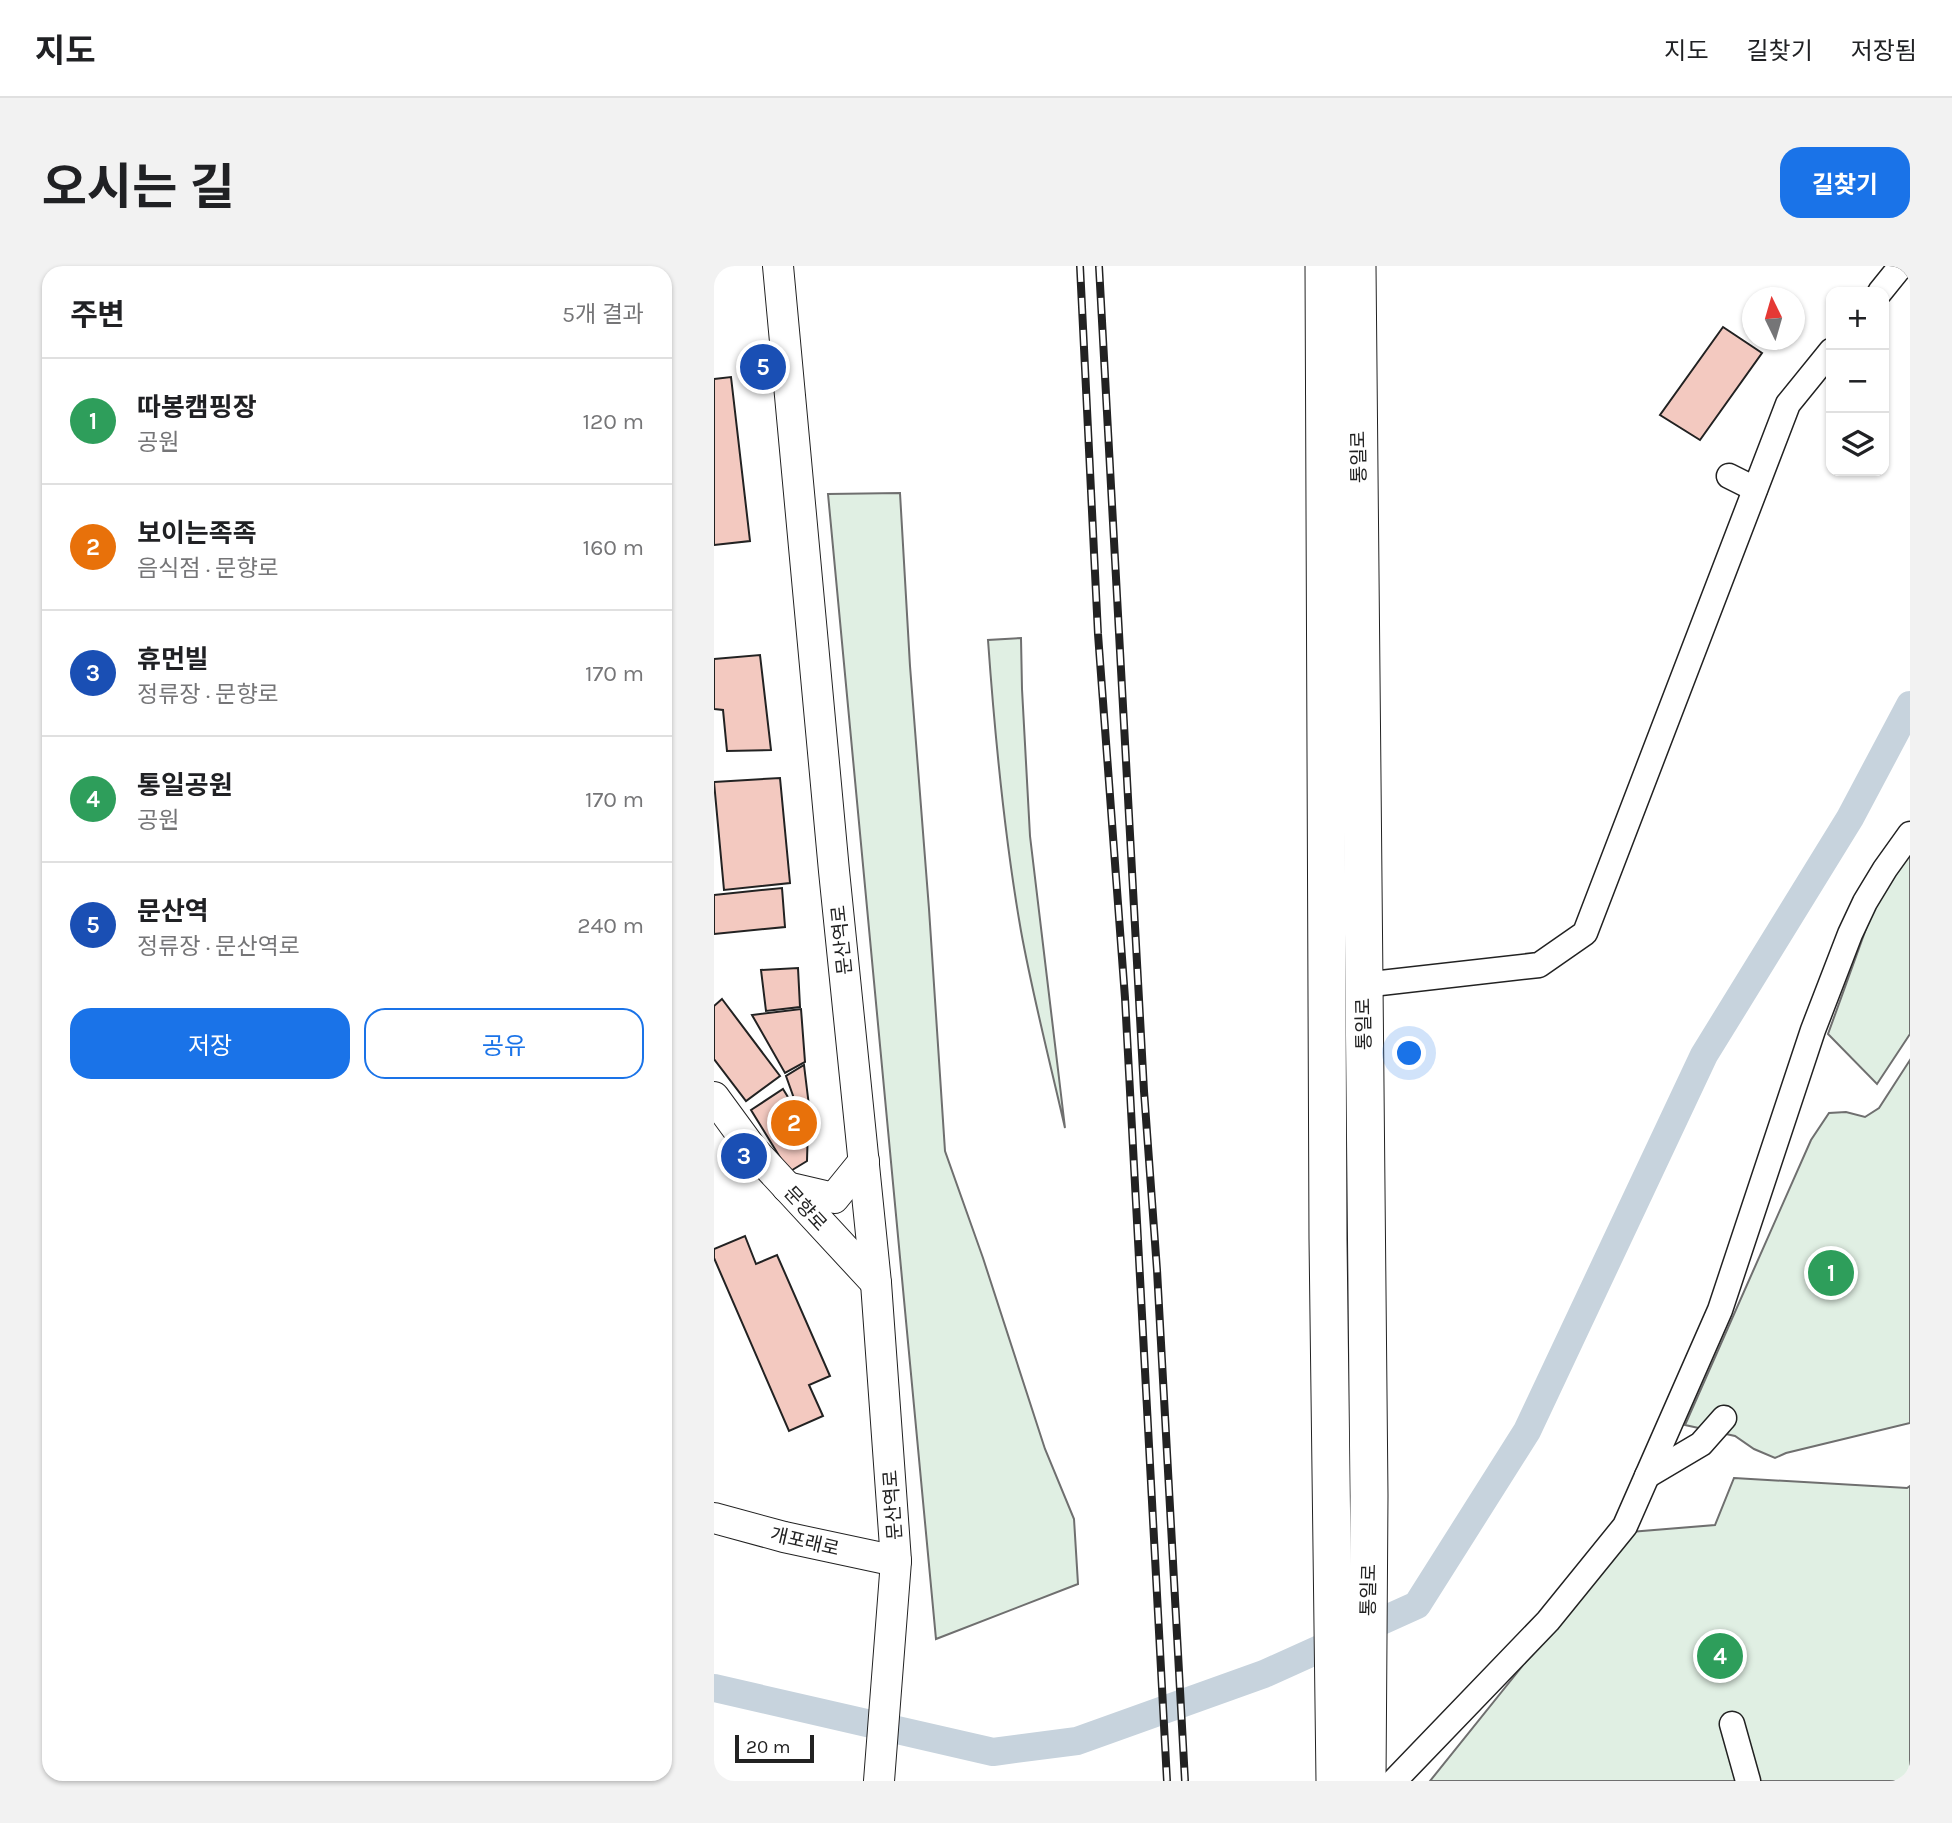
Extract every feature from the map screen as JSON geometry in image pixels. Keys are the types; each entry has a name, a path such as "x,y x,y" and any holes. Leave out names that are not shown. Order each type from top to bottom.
{"main road":[{"name":"통일로","path":"1324,266 1328,1239 1335,1781"},
{"name":"통일로","path":"1357,266 1369,1496 1367,1781"}],"street":[{"name":"문산역로","path":"778,266 834,871 876,1283 896,1561 879,1781"},
{"path":"1884,287 1901,266"},
{"path":"1363,985 1539,965 1585,933 1788,404 1826,357"},
{"path":"1729,476 1755,489"},
{"path":"1395,1781 1548,1621 1626,1526 1720,1310 1813,1030 1850,934 1865,902 1910,834"},
{"name":"문향로","path":"714,1097 752,1149 876,1283"},
{"path":"787,1187 834,1198 864,1161"},
{"path":"1647,1476 1701,1444 1724,1418"},
{"name":"개포래로","path":"714,1518 784,1537 896,1561"},
{"path":"1731,1724 1748,1781"}],"green space":[{"path":"900,493 945,1151 1045,1449 1074,1519 1078,1584 936,1639 828,494"},
{"path":"1021,638 1030,836 1065,1128 1021,931 1005,822 994,713 988,640"},
{"path":"1910,849 1910,1034 1877,1084 1828,1034 1884,879"},
{"path":"1910,1060 1910,1423 1775,1458 1754,1449 1735,1436 1685,1425 1811,1140 1829,1113 1846,1112 1865,1117 1879,1108"},
{"path":"1734,1478 1907,1488 1910,1486 1910,1781 1430,1781 1630,1532 1715,1525"}],"building":[{"path":"1723,327 1742,340 1742,350 1758,350 1762,353 1700,440 1660,415"},
{"path":"731,377 750,541 714,545 714,379"},
{"path":"760,655 771,750 727,751 723,710 714,709 714,659"},
{"path":"780,778 790,883 724,890 714,782"},
{"path":"782,888 785,927 714,934 714,895"},
{"path":"798,968 800,1007 766,1011 761,970"},
{"path":"722,999 780,1076 746,1101 714,1059 714,1006"},
{"path":"801,1009 805,1062 785,1073 752,1015"},
{"path":"804,1065 809,1106 796,1104 786,1076"},
{"path":"783,1089 808,1124 807,1161 789,1172 751,1110"},
{"path":"745,1236 756,1264 777,1255 830,1376 809,1385 823,1416 789,1431 714,1258 714,1249"}],"waterway":[{"path":"714,1688 993,1752 1077,1741 1264,1674 1417,1605 1527,1431 1704,1055 1850,818 1910,705"}],"railway":[{"path":"1080,266 1098,634 1125,998 1167,1781"},
{"path":"1099,266 1185,1781"}],"place":[{"name":"문산역","path":"763,367"},
{"name":"보이는족족","path":"794,1123"},
{"name":"휴먼빌","path":"744,1156"},
{"name":"따봉캠핑장","path":"1831,1273"},
{"name":"통일공원","path":"1720,1656"}]}
